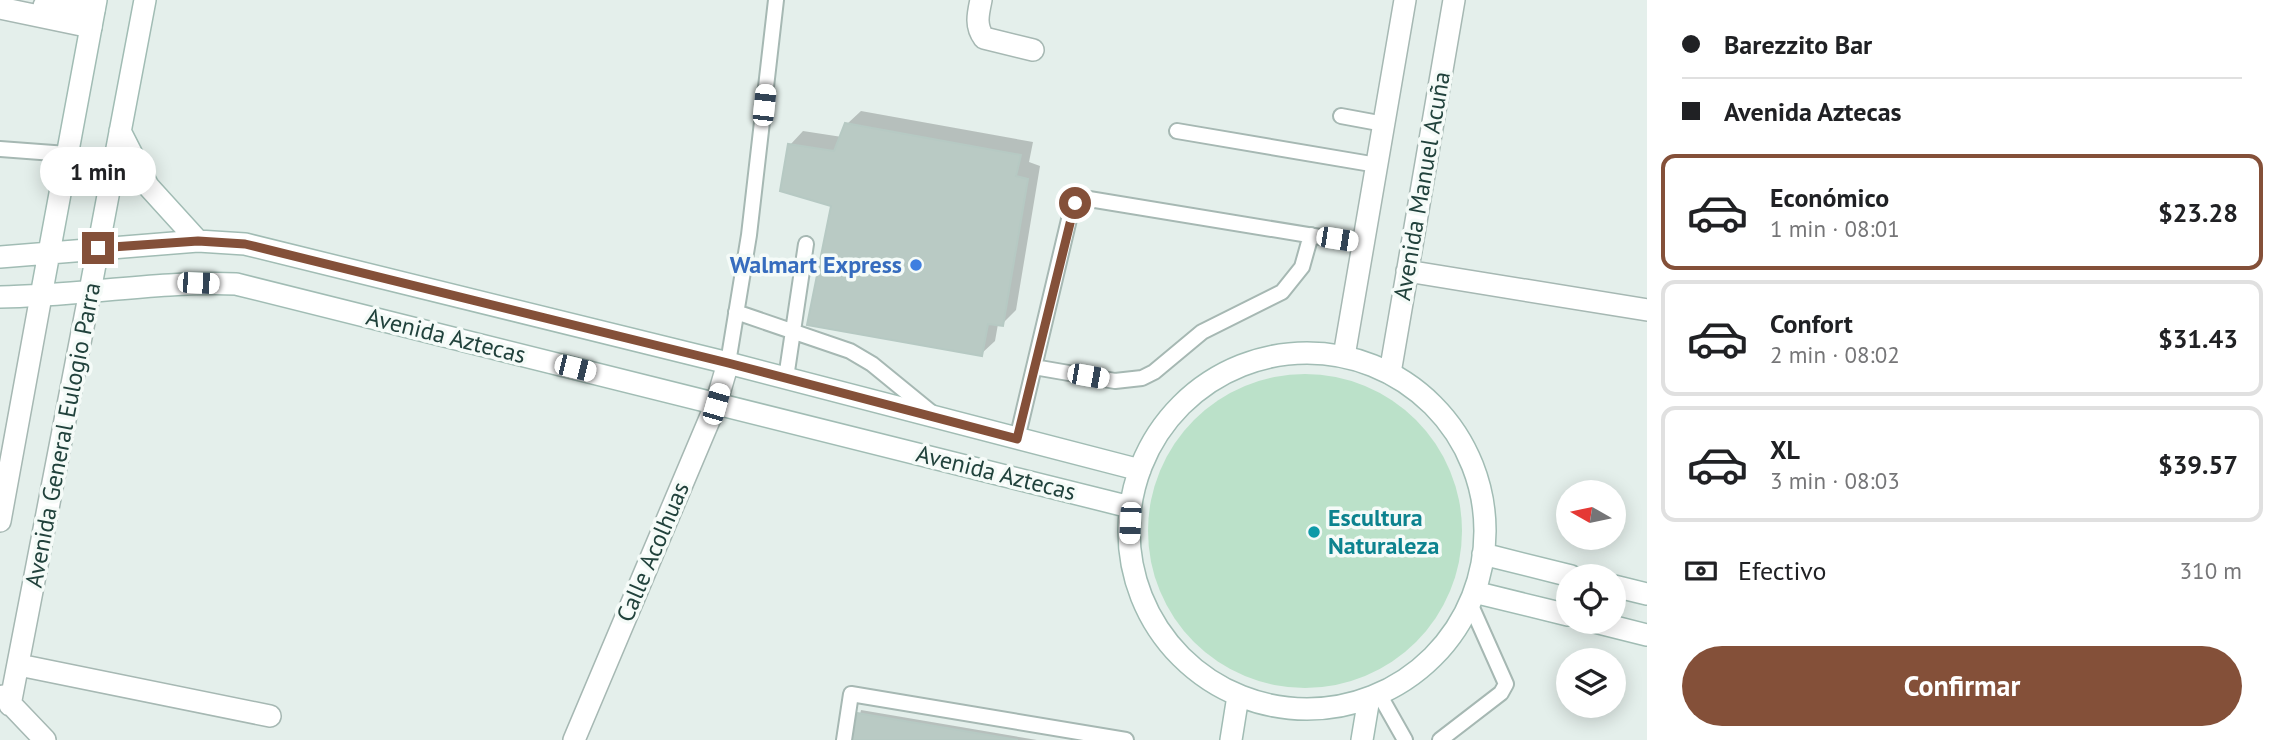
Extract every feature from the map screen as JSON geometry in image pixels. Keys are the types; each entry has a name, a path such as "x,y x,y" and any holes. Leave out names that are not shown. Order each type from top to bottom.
{"street":[{"path":"0,7 10,0 93,13"},
{"name":"Avenida General Eulogio Parra","path":"5,699 19,665 145,0"},
{"path":"981,0 977,21 978,31 984,38 1033,50"},
{"name":"Avenida Manuel Acuña","path":"1344,356 1405,0"},
{"name":"Avenida Manuel Acuña","path":"1390,373 1454,0"},
{"path":"0,7 93,13"},
{"name":"Avenida General Eulogio Parra","path":"0,521 93,13"},
{"path":"120,131 148,187 198,241"},
{"name":"Avenida Aztecas","path":"0,257 198,241 245,244 728,363 1140,470"},
{"path":"1407,271 1647,310"},
{"name":"Avenida Aztecas","path":"0,297 41,296 180,282 236,284 1130,507"},
{"path":"1313,352 1344,356 1390,373 1416,390 1439,411 1457,435 1471,463 1480,493 1484,523 1483,554 1472,596 1461,620 1422,667 1374,696 1343,706 1303,709 1264,705 1238,696 1209,681 1183,660 1161,634 1145,605 1134,573 1129,540 1130,507 1140,470 1153,441 1172,415 1194,392 1221,374 1250,361 1281,354 1313,352"},
{"name":"Calle Acolhuas","path":"574,740 716,404 728,363"},
{"path":"1483,554 1556,572"},
{"path":"1626,589 1647,594"},
{"path":"1472,596 1556,613"},
{"path":"1626,630 1647,635"},
{"path":"19,665 270,716"},
{"path":"1231,740 1238,696"},
{"path":"1362,740 1374,696"},
{"path":"5,699 45,740"}],"lane":[{"path":"728,363 749,235 776,0"},
{"path":"1341,116 1384,124"},
{"path":"1177,131 1377,165"},
{"path":"0,149 67,155"},
{"path":"1017,439 1071,211 1083,198 1093,197 1363,244"},
{"path":"1034,367 1115,381 1142,378 1154,372 1202,332 1282,292 1302,267 1311,235"},
{"path":"786,378 806,244"},
{"path":"736,312 850,351 872,364 939,419"},
{"path":"1440,740 1502,693 1506,684 1472,596"},
{"path":"844,740 851,694 1126,740"},
{"path":"1374,696 1405,740"}],"green space":[{"path":"1305,374 1336,377 1365,386 1392,400 1416,420 1436,444 1450,471 1459,500 1462,531 1459,562 1450,591 1436,618 1416,642 1392,662 1365,676 1336,685 1305,688 1274,685 1245,676 1218,662 1194,642 1174,618 1160,591 1151,562 1148,531 1151,500 1160,471 1174,444 1194,420 1218,400 1245,386 1274,377"}],"building":[{"name":"Walmart Express","path":"845,123 1021,155 1016,176 1028,179 1003,326 988,324 982,356 807,325 831,206 780,191 788,144 834,151"},
{"path":"857,713 1018,740 852,740"}],"place":[{"name":"Walmart Express","path":"916,265"},
{"name":"Escultura Naturaleza","path":"1314,532"}],"route":[{"path":"98,248 198,241 245,244 728,363 1017,439 1075,203"}]}
